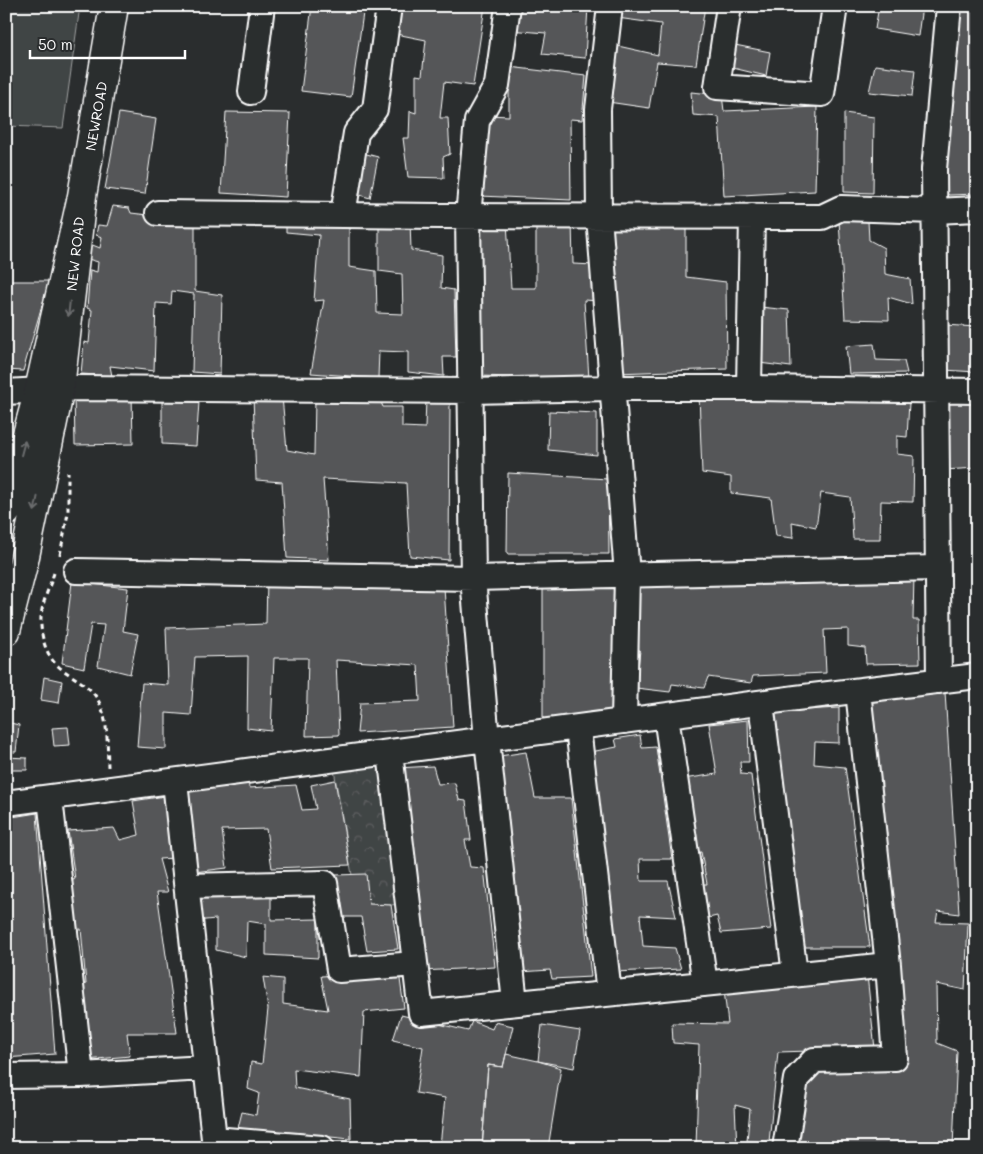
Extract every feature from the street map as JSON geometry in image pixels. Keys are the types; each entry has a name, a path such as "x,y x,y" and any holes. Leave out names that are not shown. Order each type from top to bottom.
{"main road":[{"name":"NEWROAD","path":"82,196 114,6"},
{"name":"NEW ROAD","path":"6,631 24,561 82,196"},
{"name":"NEW ROAD","path":"6,512 50,389"}],"street":[{"path":"251,92 262,6"},
{"path":"342,215 356,133 375,108 389,6"},
{"path":"508,6 497,85 477,121 468,216 473,578 487,740 515,1003"},
{"path":"610,6 598,109 599,216 627,575 624,721"},
{"path":"729,6 717,87 822,94 835,6"},
{"path":"939,681 934,169 949,6"},
{"path":"158,212 468,216 822,217 841,208 935,212 977,209"},
{"path":"749,388 752,216"},
{"path":"6,392 50,389 471,391 611,388 977,391"},
{"path":"76,571 473,578 937,568"},
{"path":"6,804 624,721 977,676"},
{"path":"785,1148 796,1079 814,1060 895,1058 888,965 858,691"},
{"path":"761,703 795,974"},
{"path":"666,716 705,984"},
{"path":"578,728 609,994"},
{"path":"390,753 421,1013 888,965"},
{"path":"175,782 214,1139 266,1145 322,1148"},
{"path":"50,798 81,1075"},
{"path":"187,886 326,883 339,970 415,964"},
{"path":"6,1076 81,1075 206,1068"}],"green space":[{"path":"6,6 80,6 63,128 6,126"},
{"path":"390,753 408,903 391,905 369,904 352,875 333,764"}],"building":[{"path":"312,6 364,6 351,97 301,91"},
{"path":"394,6 485,6 473,86 444,82 440,118 448,118 450,154 443,157 444,178 408,177 403,138 409,138 410,111 416,113 416,75 422,76 426,40 391,33"},
{"path":"513,6 588,6 585,58 542,54 546,33 510,30"},
{"path":"620,6 705,6 696,65 657,62 649,108 608,102 618,46 658,55 661,24 617,18"},
{"path":"879,6 922,6 918,36 875,29"},
{"path":"956,6 977,6 977,194 949,195 942,191"},
{"path":"730,44 770,52 766,76 729,67"},
{"path":"875,65 915,70 912,96 869,92"},
{"path":"509,67 586,76 582,120 570,119 571,200 480,196 489,115 509,116"},
{"path":"691,92 722,95 724,111 817,107 815,191 724,196 719,117 693,115"},
{"path":"226,112 290,113 286,197 221,193"},
{"path":"119,113 156,119 145,194 105,189"},
{"path":"844,113 874,117 873,193 844,192"},
{"path":"359,152 378,157 370,198 353,193"},
{"path":"113,206 129,208 131,213 165,217 167,225 195,226 195,291 222,295 220,374 192,372 194,294 172,291 171,304 156,303 154,371 110,366 112,376 81,374 84,342 89,343 92,310 87,308 90,270 97,272 98,262 88,259 90,244 100,248 102,237 96,235 98,225 107,226"},
{"path":"286,218 349,221 349,267 376,271 377,313 403,314 402,274 379,271 379,220 410,221 411,250 442,255 441,288 454,290 456,357 443,357 444,376 408,372 408,352 379,351 378,378 311,373 324,300 314,301 319,235 286,232"},
{"path":"839,220 868,221 869,240 884,248 885,274 910,279 912,304 888,297 889,320 845,319"},
{"path":"473,221 507,222 511,288 536,288 536,221 572,221 573,264 595,265 599,301 584,300 589,379 478,376"},
{"path":"605,221 686,223 686,277 726,282 727,369 616,373"},
{"path":"6,281 49,281 23,371 6,370"},
{"path":"760,307 789,310 791,367 759,363"},
{"path":"944,325 977,327 977,372 944,370"},
{"path":"874,344 876,360 904,361 907,373 849,374 846,346"},
{"path":"74,393 132,394 133,444 75,445"},
{"path":"699,395 909,403 907,437 897,436 897,454 914,456 913,502 881,501 880,539 853,539 850,497 821,493 816,527 792,522 793,538 776,536 771,498 731,493 731,477 702,473"},
{"path":"253,396 282,397 287,450 314,455 315,398 380,400 383,407 402,407 402,427 425,428 426,398 450,400 449,560 410,556 406,483 323,479 329,560 287,558 282,482 256,480"},
{"path":"940,396 977,398 977,468 944,470"},
{"path":"162,401 199,402 196,446 162,444"},
{"path":"549,411 597,413 597,455 548,450"},
{"path":"508,473 608,479 609,554 507,554"},
{"path":"914,574 913,620 919,620 920,663 866,664 865,648 848,646 848,629 824,630 826,673 753,676 751,683 708,677 704,688 672,684 670,692 636,688 640,650 634,649 639,607 634,606 639,582"},
{"path":"267,580 444,587 453,727 357,733 360,703 420,701 418,665 336,660 339,735 306,736 308,658 274,658 271,731 247,728 248,656 195,657 191,715 166,713 166,749 137,747 142,683 168,685 166,628 266,624"},
{"path":"72,582 128,588 123,631 138,634 130,674 98,666 104,625 91,624 84,668 62,663"},
{"path":"543,583 616,584 616,710 543,722"},
{"path":"44,677 62,681 59,703 41,700"},
{"path":"945,692 959,914 938,911 936,922 968,923 965,990 936,984 937,1043 957,1051 953,1148 795,1148 803,1081 822,1067 903,1064 866,700"},
{"path":"839,708 839,743 815,742 814,764 845,767 870,947 797,947 767,712"},
{"path":"748,720 749,762 740,762 741,774 751,775 771,929 721,933 717,916 700,920 697,884 707,884 701,852 692,853 683,779 717,774 709,724"},
{"path":"6,722 19,725 16,752 6,752"},
{"path":"68,727 70,745 54,746 52,728"},
{"path":"640,735 642,748 656,747 672,859 640,859 641,881 668,881 676,917 640,915 643,946 675,948 681,969 614,972 585,753 617,747 615,739"},
{"path":"526,752 535,798 571,798 591,977 552,979 550,970 520,972 493,757"},
{"path":"6,757 27,758 27,770 6,770"},
{"path":"433,766 438,784 455,783 459,800 466,801 471,840 465,840 470,867 484,868 495,967 422,971 397,768"},
{"path":"248,780 249,788 296,785 302,810 316,809 311,785 335,780 350,865 272,868 266,829 222,830 227,868 194,872 182,791"},
{"path":"165,796 175,858 159,859 168,892 157,892 177,1033 127,1033 130,1056 86,1060 76,986 86,984 81,929 73,930 68,883 75,879 68,831 114,828 120,840 139,835 133,801"},
{"path":"37,813 55,1054 6,1058 6,857 8,857 6,818"},
{"path":"977,859 977,875 973,874"},
{"path":"366,874 369,904 391,905 398,949 367,951 361,917 343,917 336,875"},
{"path":"271,887 271,920 318,919 318,958 266,955 266,924 247,921 246,957 216,950 216,919 195,921 192,890"},
{"path":"399,972 404,1008 364,1012 361,1077 294,1069 295,1088 350,1099 351,1139 238,1128 242,1112 256,1115 259,1093 248,1089 251,1062 262,1064 268,1009 263,977 283,979 283,1004 328,1010 321,976"},
{"path":"867,975 875,1049 778,1052 769,1142 747,1141 750,1109 735,1105 737,1148 696,1148 699,1045 673,1043 672,1023 728,1024 724,990"},
{"path":"401,1015 468,1031 472,1021 492,1029 495,1022 513,1026 503,1067 488,1065 482,1148 440,1146 445,1098 416,1093 423,1047 393,1040"},
{"path":"542,1025 580,1031 574,1068 538,1061"},
{"path":"506,1054 561,1068 548,1148 482,1148 488,1065 503,1067"}]}
